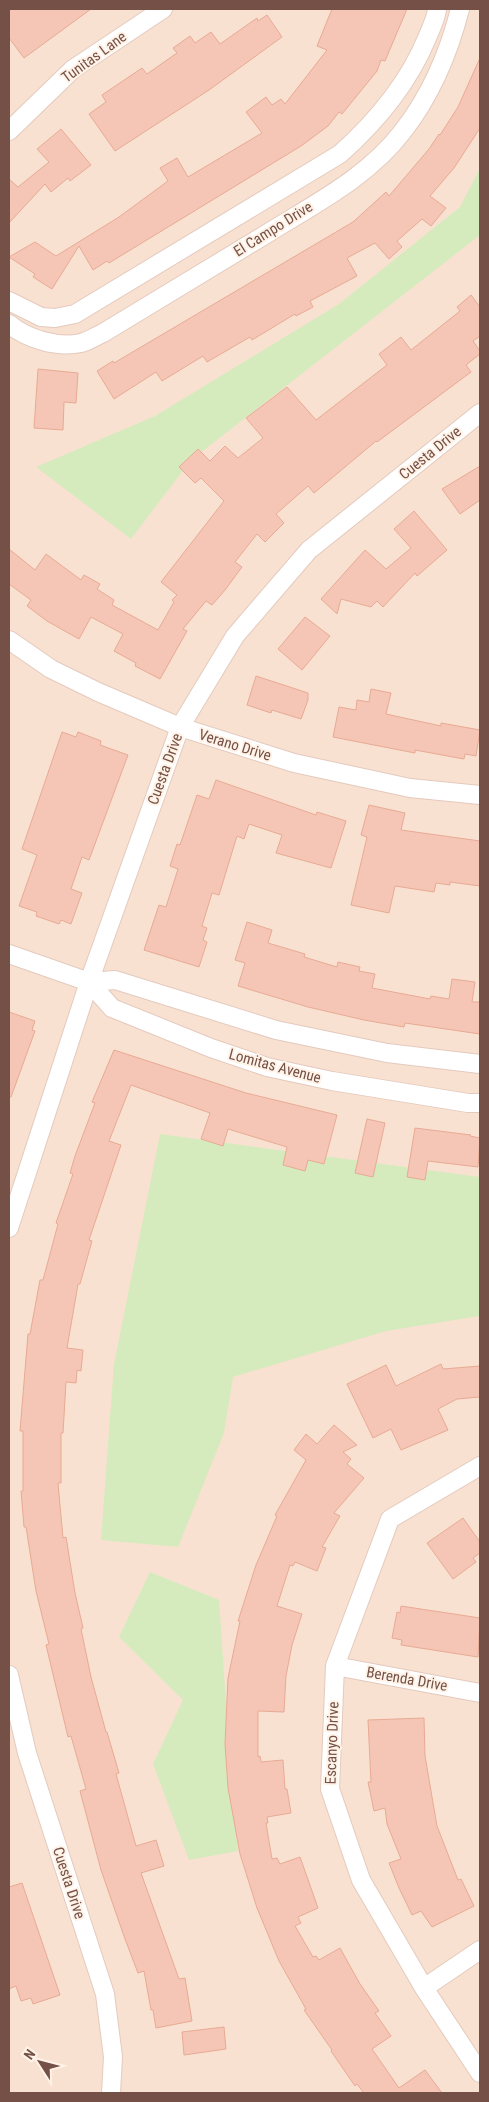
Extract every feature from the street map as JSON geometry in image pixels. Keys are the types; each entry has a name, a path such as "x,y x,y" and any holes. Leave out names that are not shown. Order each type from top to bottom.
{"street":[{"name":"Tunitas Lane","path":"9,131 73,69 163,9"},
{"name":"El Campo Drive","path":"9,301 41,317 55,318 75,314 340,154 374,122 404,84 422,51 438,9"},
{"name":"El Campo Drive","path":"9,324 30,336 64,344 82,342 104,333 354,180 403,132 424,99 441,66 453,35 460,9"},
{"name":"Cuesta Drive","path":"9,1228 88,982 180,727 234,636 309,550 480,413"},
{"name":"Verano Drive","path":"9,640 51,669 98,692 180,727 294,763 410,788 480,795"},
{"name":"Lomitas Avenue","path":"9,954 88,982 115,980 276,1030 387,1053 480,1064"},
{"name":"Lomitas Avenue","path":"88,982 112,1008 211,1048 267,1067 332,1081 468,1103 480,1103"},
{"name":"Escanyo Drive","path":"480,1466 390,1519 334,1666 330,1789 361,1880 424,1988 480,2073"},
{"name":"Berenda Drive","path":"334,1666 480,1693"},
{"name":"Cuesta Drive","path":"9,1675 28,1753 105,1994 113,2057 112,2093"},
{"path":"424,1988 480,1950"}],"shaded area":[{"path":"9,9 480,9 480,2093 9,2093"}],"green space":[{"path":"480,168 480,235 191,460 131,539 36,467 155,416 339,304 460,207"},
{"path":"160,1134 480,1177 480,1316 386,1331 233,1377 224,1433 178,1547 101,1540 114,1364"},
{"path":"150,1572 219,1600 234,1821 238,1851 189,1860 153,1764 183,1700 119,1637"}],"building":[{"path":"9,9 91,9 24,58 9,38"},
{"path":"332,9 407,9 385,61 381,60 377,71 342,114 339,112 328,126 301,146 109,263 107,261 93,270 79,246 52,289 33,277 35,274 9,257 35,242 56,256 119,217 168,181 160,168 177,158 188,177 262,133 246,112 266,97 272,105 281,99 285,104 327,50 317,46"},
{"path":"267,15 282,37 209,90 115,151 89,114 106,102 102,95 142,68 147,74 177,53 173,48 190,36 195,43 211,32 220,44 257,18 258,21"},
{"path":"480,58 480,128 454,168 430,196 446,208 431,226 422,219 397,241 402,247 389,259 375,243 347,258 357,276 310,301 313,307 296,316 295,314 252,340 250,337 207,362 203,356 162,381 156,372 114,399 97,371 113,361 114,363 353,222 386,192 389,196 440,135 458,107"},
{"path":"61,129 91,165 70,181 68,178 51,192 45,184 9,223 9,179 18,187 49,162 37,149"},
{"path":"471,295 480,307 480,336 473,341 480,354 466,365 471,372 376,441 314,493 308,486 276,514 284,523 265,542 257,534 235,562 242,567 225,590 212,605 206,601 183,629 187,631 160,679 135,666 136,663 114,651 123,634 91,617 79,639 47,621 27,606 31,600 9,584 9,549 35,570 46,554 81,580 84,575 100,584 97,589 114,600 112,605 158,630 174,602 172,600 177,595 161,582 224,501 201,478 195,483 179,467 198,449 210,461 225,446 238,458 263,438 246,418 287,387 316,420 387,365 379,354 401,337 411,350 460,311 457,307"},
{"path":"38,369 78,373 76,403 64,402 63,430 34,428"},
{"path":"480,466 480,500 460,514 442,489"},
{"path":"414,511 447,550 417,576 415,573 383,607 377,601 371,607 341,599 337,614 321,599 365,550 386,569 411,548 394,529"},
{"path":"305,617 330,636 302,670 278,649"},
{"path":"256,676 308,693 308,700 301,719 272,710 271,713 247,705"},
{"path":"371,689 391,693 386,714 441,726 441,723 480,730 476,756 465,754 464,759 415,750 415,753 333,737 339,707 356,710 357,700 369,702"},
{"path":"62,732 76,737 78,732 101,741 100,745 128,755 89,860 82,857 71,889 82,893 71,924 61,920 59,924 36,916 37,912 19,906 37,855 22,849"},
{"path":"216,780 316,815 317,812 346,821 331,868 276,853 282,835 249,824 244,839 237,836 219,895 212,893 202,926 207,928 203,940 207,942 199,967 144,950 159,905 166,907 178,869 170,866 177,844 180,845 197,795 209,799"},
{"path":"369,805 405,813 401,830 480,841 480,886 450,882 450,885 436,883 434,892 395,886 389,913 351,905 367,837 361,835"},
{"path":"247,922 272,930 268,943 305,954 304,957 337,967 338,962 360,967 359,971 375,974 372,988 430,999 431,996 449,999 452,979 475,982 472,1002 480,1002 480,1034 405,1023 404,1027 364,1020 308,1007 238,986 245,963 235,960"},
{"path":"9,1012 35,1021 32,1030 35,1031 11,1097 9,1097"},
{"path":"114,1050 246,1093 337,1115 324,1164 308,1160 305,1171 283,1165 287,1147 228,1129 223,1146 201,1139 210,1113 131,1085 109,1141 121,1145 89,1240 92,1241 80,1284 78,1284 67,1348 83,1350 81,1371 77,1370 76,1383 66,1382 63,1433 61,1433 61,1483 58,1483 63,1538 66,1537 91,1677 119,1773 116,1774 136,1846 156,1840 164,1866 141,1873 179,1979 185,1978 192,2021 156,2028 144,1971 138,1973 125,1939 101,1870 80,1791 86,1789 71,1736 68,1737 46,1645 49,1644 36,1591 26,1527 24,1527 21,1491 23,1491 23,1431 20,1431 28,1334 30,1334 40,1280 43,1280 58,1224 56,1223 73,1174 70,1173 75,1156 95,1103 92,1102"},
{"path":"367,1119 385,1123 373,1177 355,1173"},
{"path":"415,1128 471,1135 480,1138 478,1167 428,1161 425,1180 407,1177"},
{"path":"441,1364 443,1369 480,1366 480,1397 457,1399 438,1409 448,1430 401,1450 391,1429 373,1438 347,1384 386,1365 396,1386"},
{"path":"334,1425 357,1445 343,1452 351,1459 347,1464 364,1478 334,1513 340,1516 322,1547 326,1548 317,1571 295,1562 293,1566 290,1565 277,1606 302,1614 292,1645 286,1676 284,1712 258,1711 258,1757 260,1756 261,1762 283,1760 285,1789 287,1789 291,1813 267,1817 268,1823 266,1823 272,1859 277,1858 280,1864 300,1857 318,1908 298,1917 301,1923 295,1926 313,1957 316,1956 319,1960 340,1948 360,1984 379,2011 375,2013 391,2036 372,2049 399,2088 425,2070 442,2093 364,2093 357,2084 355,2086 304,2010 306,2009 279,1961 257,1908 240,1854 228,1788 225,1744 228,1678 240,1621 238,1621 256,1565 277,1516 275,1515 306,1460 294,1450 306,1434 317,1444"},
{"path":"463,1518 480,1542 480,1553 473,1558 476,1562 453,1579 427,1543"},
{"path":"401,1606 480,1618 478,1657 401,1645 402,1640 392,1638 397,1612 400,1613"},
{"path":"424,1718 425,1756 437,1826 458,1880 461,1879 474,1906 432,1927 421,1911 412,1915 399,1888 389,1863 401,1859 387,1824 385,1808 374,1811 368,1782 371,1782 368,1720"},
{"path":"22,1883 60,1995 33,2004 31,1998 21,2001 16,1986 9,1989 9,1887"},
{"path":"224,2027 226,2049 184,2055 182,2032"}]}
